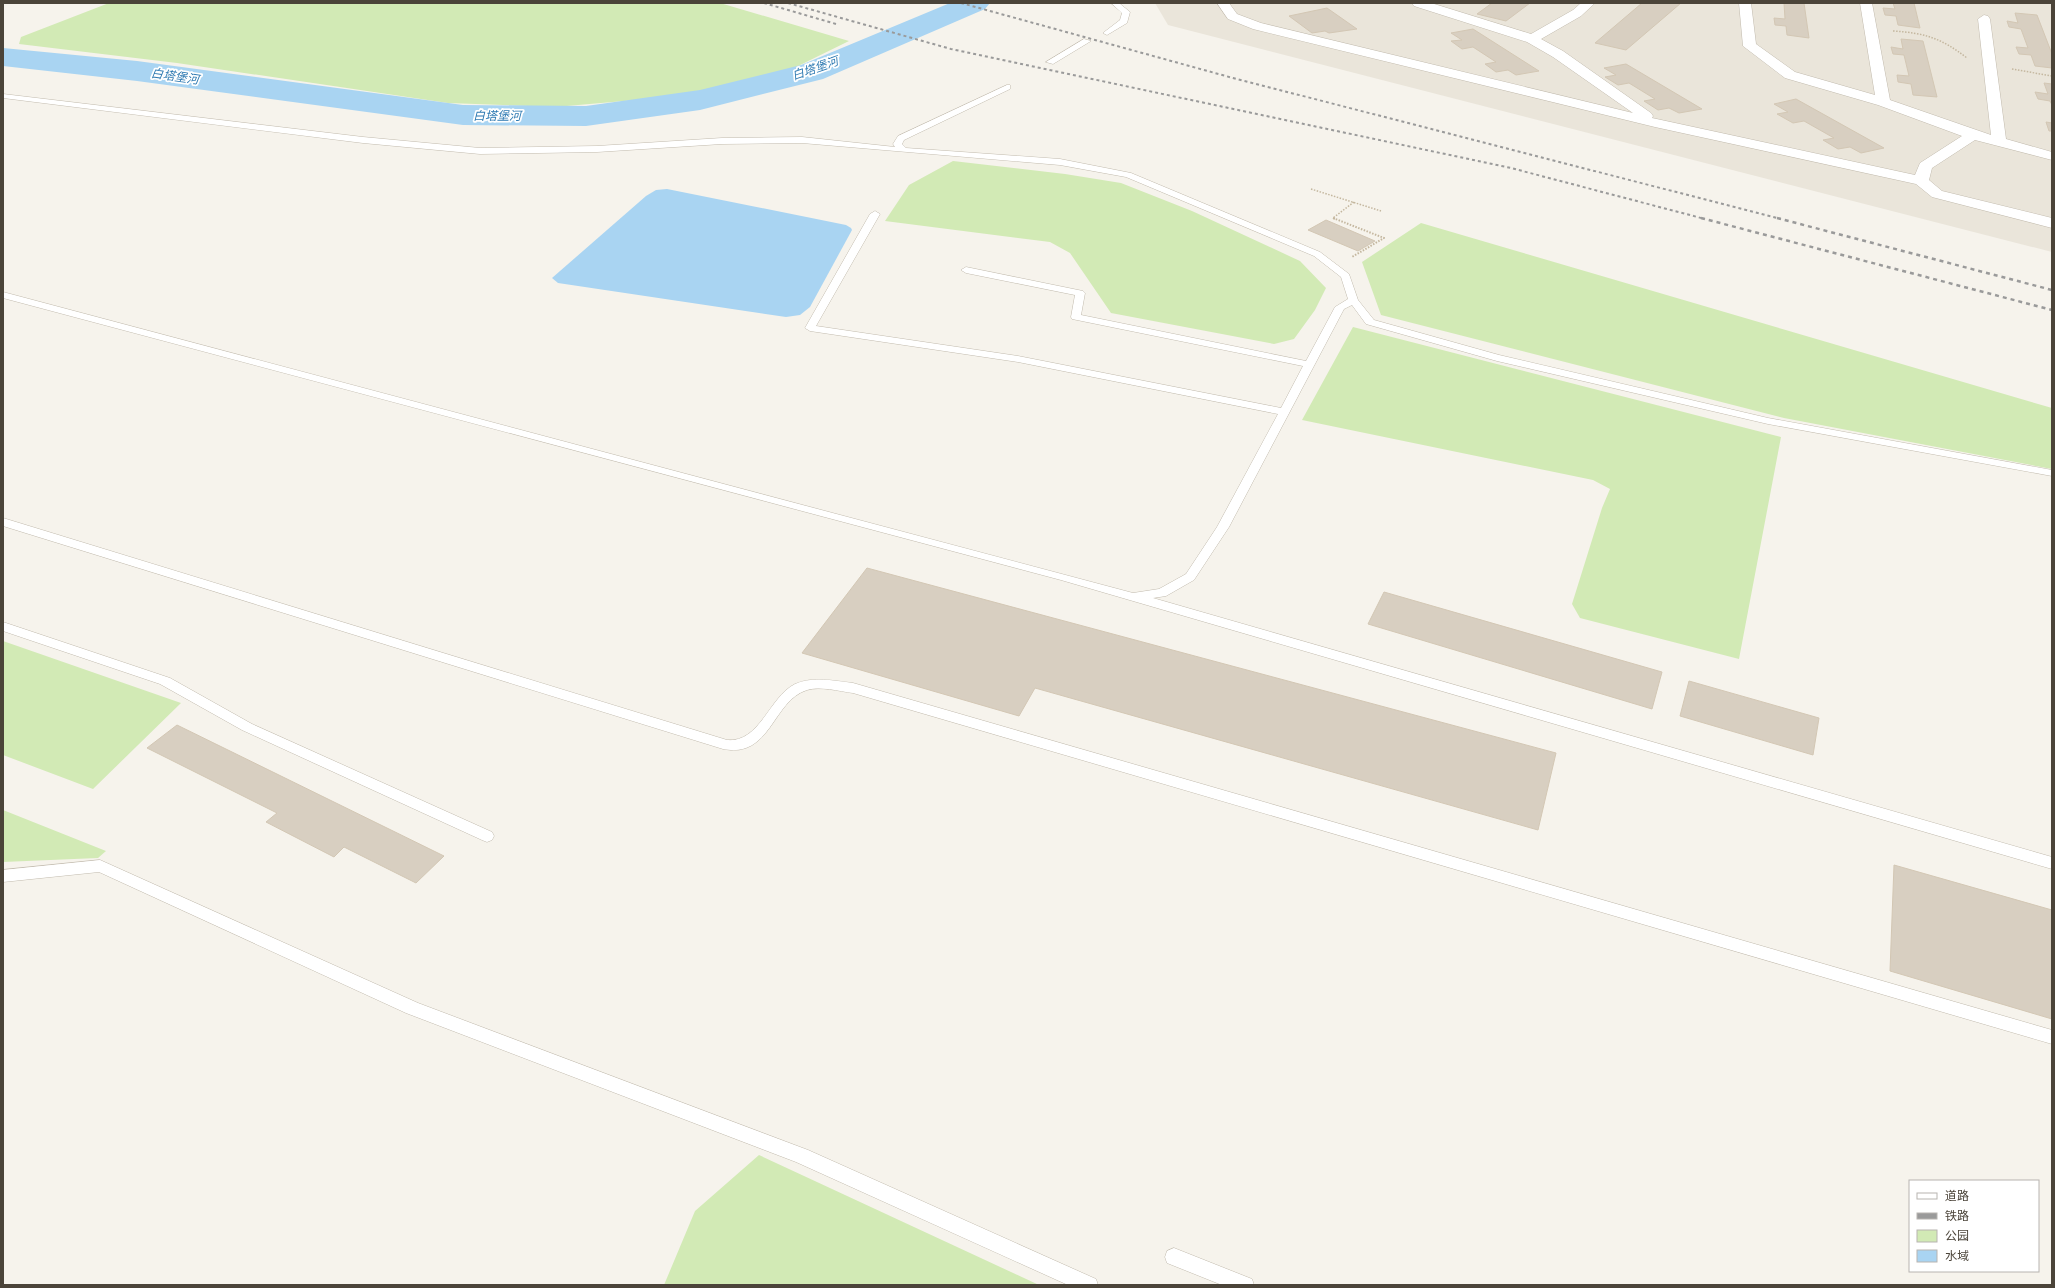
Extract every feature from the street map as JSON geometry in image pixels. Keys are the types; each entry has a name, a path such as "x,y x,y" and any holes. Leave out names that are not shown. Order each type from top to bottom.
{"street":[{"path":"1223,3 1225,9 1235,19 1257,26 1655,123 1921,180 1937,194 2052,223"},
{"path":"1418,3 1532,39 1558,54 1655,123"},
{"path":"1532,39 1578,13 1589,3"},
{"path":"1745,3 1750,46 1790,75 1883,102 1973,135 2052,156"},
{"path":"1866,3 1883,102"},
{"path":"1984,19 1999,141"},
{"path":"1921,180 1924,166 1973,135"}],"lane":[{"path":"1107,33 1124,21 1126,12 1115,3"},
{"path":"1050,62 1088,41"},
{"path":"904,150 897,144 901,138 1007,87"},
{"path":"3,96 363,140 480,151 597,149 722,141 802,140 904,150 1060,162 1128,174 1316,254 1346,276 1353,300 1370,322 1497,358 1768,421 2052,473"},
{"path":"875,214 810,328 1018,359 1283,412"},
{"path":"966,270 1080,293 1076,317 1308,364"},
{"path":"3,295 1065,577 2052,863"},
{"path":"1132,597 1162,592 1190,578 1223,527 1308,364 1340,307 1353,300"},
{"path":"3,522 706,739 732,745 750,742 784,700 801,687 824,684 853,688 2052,1037"},
{"path":"3,626 165,682 247,727 487,836"},
{"path":"3,876 100,866 412,1008 802,1156 1089,1285"},
{"path":"1174,1257 1245,1285"}],"path":[{"path":"1870,28 1920,33 1949,44 1965,58 1990,65 2052,76"},
{"path":"1311,189 1381,211"},
{"path":"1334,267 1384,238 1333,218 1354,202"}],"shaded area":[{"path":"1155,3 2052,3 2052,252 1168,25"}],"green space":[{"path":"109,3 720,3 849,41 792,69 739,84 670,97 555,107 448,103 177,63 19,44 21,37"},
{"path":"953,161 1065,174 1121,183 1192,211 1300,261 1326,288 1315,310 1294,339 1274,344 1111,313 1070,253 1050,242 885,221 909,185"},
{"path":"1421,223 2052,408 2052,469 1784,418 1381,315 1362,262"},
{"path":"1353,327 1781,437 1739,659 1580,618 1572,604 1602,508 1610,489 1593,480 1302,420"},
{"path":"3,641 181,703 93,789 3,755"},
{"path":"3,810 106,851 98,858 3,862"},
{"path":"759,1155 1039,1285 664,1285 695,1211"}],"water":[{"path":"667,189 846,225 852,230 810,307 800,315 786,317 558,283 552,278 646,196 656,190"}],"building":[{"path":"1492,3 1530,3 1506,21 1477,14"},
{"path":"1642,3 1681,3 1626,50 1595,43"},
{"path":"1784,3 1804,3 1809,38 1787,35 1786,26 1775,25 1774,18 1785,19"},
{"path":"1893,3 1914,3 1920,28 1898,25 1896,16 1885,15 1883,8 1895,9"},
{"path":"1327,8 1357,29 1329,33 1325,31 1312,33 1289,16"},
{"path":"2015,13 2037,15 2052,54 2052,68 2035,66 2031,55 2019,54 2016,47 2028,48 2021,29 2009,27 2007,21 2018,23"},
{"path":"1473,29 1539,71 1516,75 1508,70 1496,72 1485,64 1496,62 1473,47 1462,49 1451,41 1462,40 1451,33"},
{"path":"1901,39 1923,41 1937,97 1913,95 1911,84 1898,82 1897,75 1909,76 1904,55 1893,54 1891,47 1903,49"},
{"path":"1626,64 1702,109 1679,113 1669,108 1658,110 1644,101 1655,99 1629,83 1618,85 1605,77 1616,75 1604,68"},
{"path":"2044,83 2052,84 2052,105 2050,101 2038,99 2035,92 2048,94"},
{"path":"1796,99 1884,148 1861,153 1850,147 1838,149 1823,140 1834,138 1804,121 1793,123 1777,114 1788,112 1774,104"},
{"path":"2046,122 2052,123 2052,131 2049,131"},
{"path":"1326,220 1375,241 1358,251 1308,230"},
{"path":"867,568 1556,753 1538,830 1035,688 1019,716 802,653"},
{"path":"1384,592 1662,672 1652,709 1368,624"},
{"path":"1689,681 1819,718 1813,755 1680,716"},
{"path":"177,725 444,856 416,883 344,847 334,857 266,822 277,813 147,748"},
{"path":"1894,865 2052,910 2052,1019 1890,971"}],"waterway":[{"name":"白塔堡河","path":"3,57 137,71 463,115 586,116 700,100 812,72 975,3"}],"railway":[{"path":"764,3 836,24"},
{"path":"788,3 951,49 1511,168 1705,219"},
{"path":"961,3 1233,78 1781,219"},
{"path":"1701,218 2052,310"},
{"path":"1777,218 2052,290"}]}
